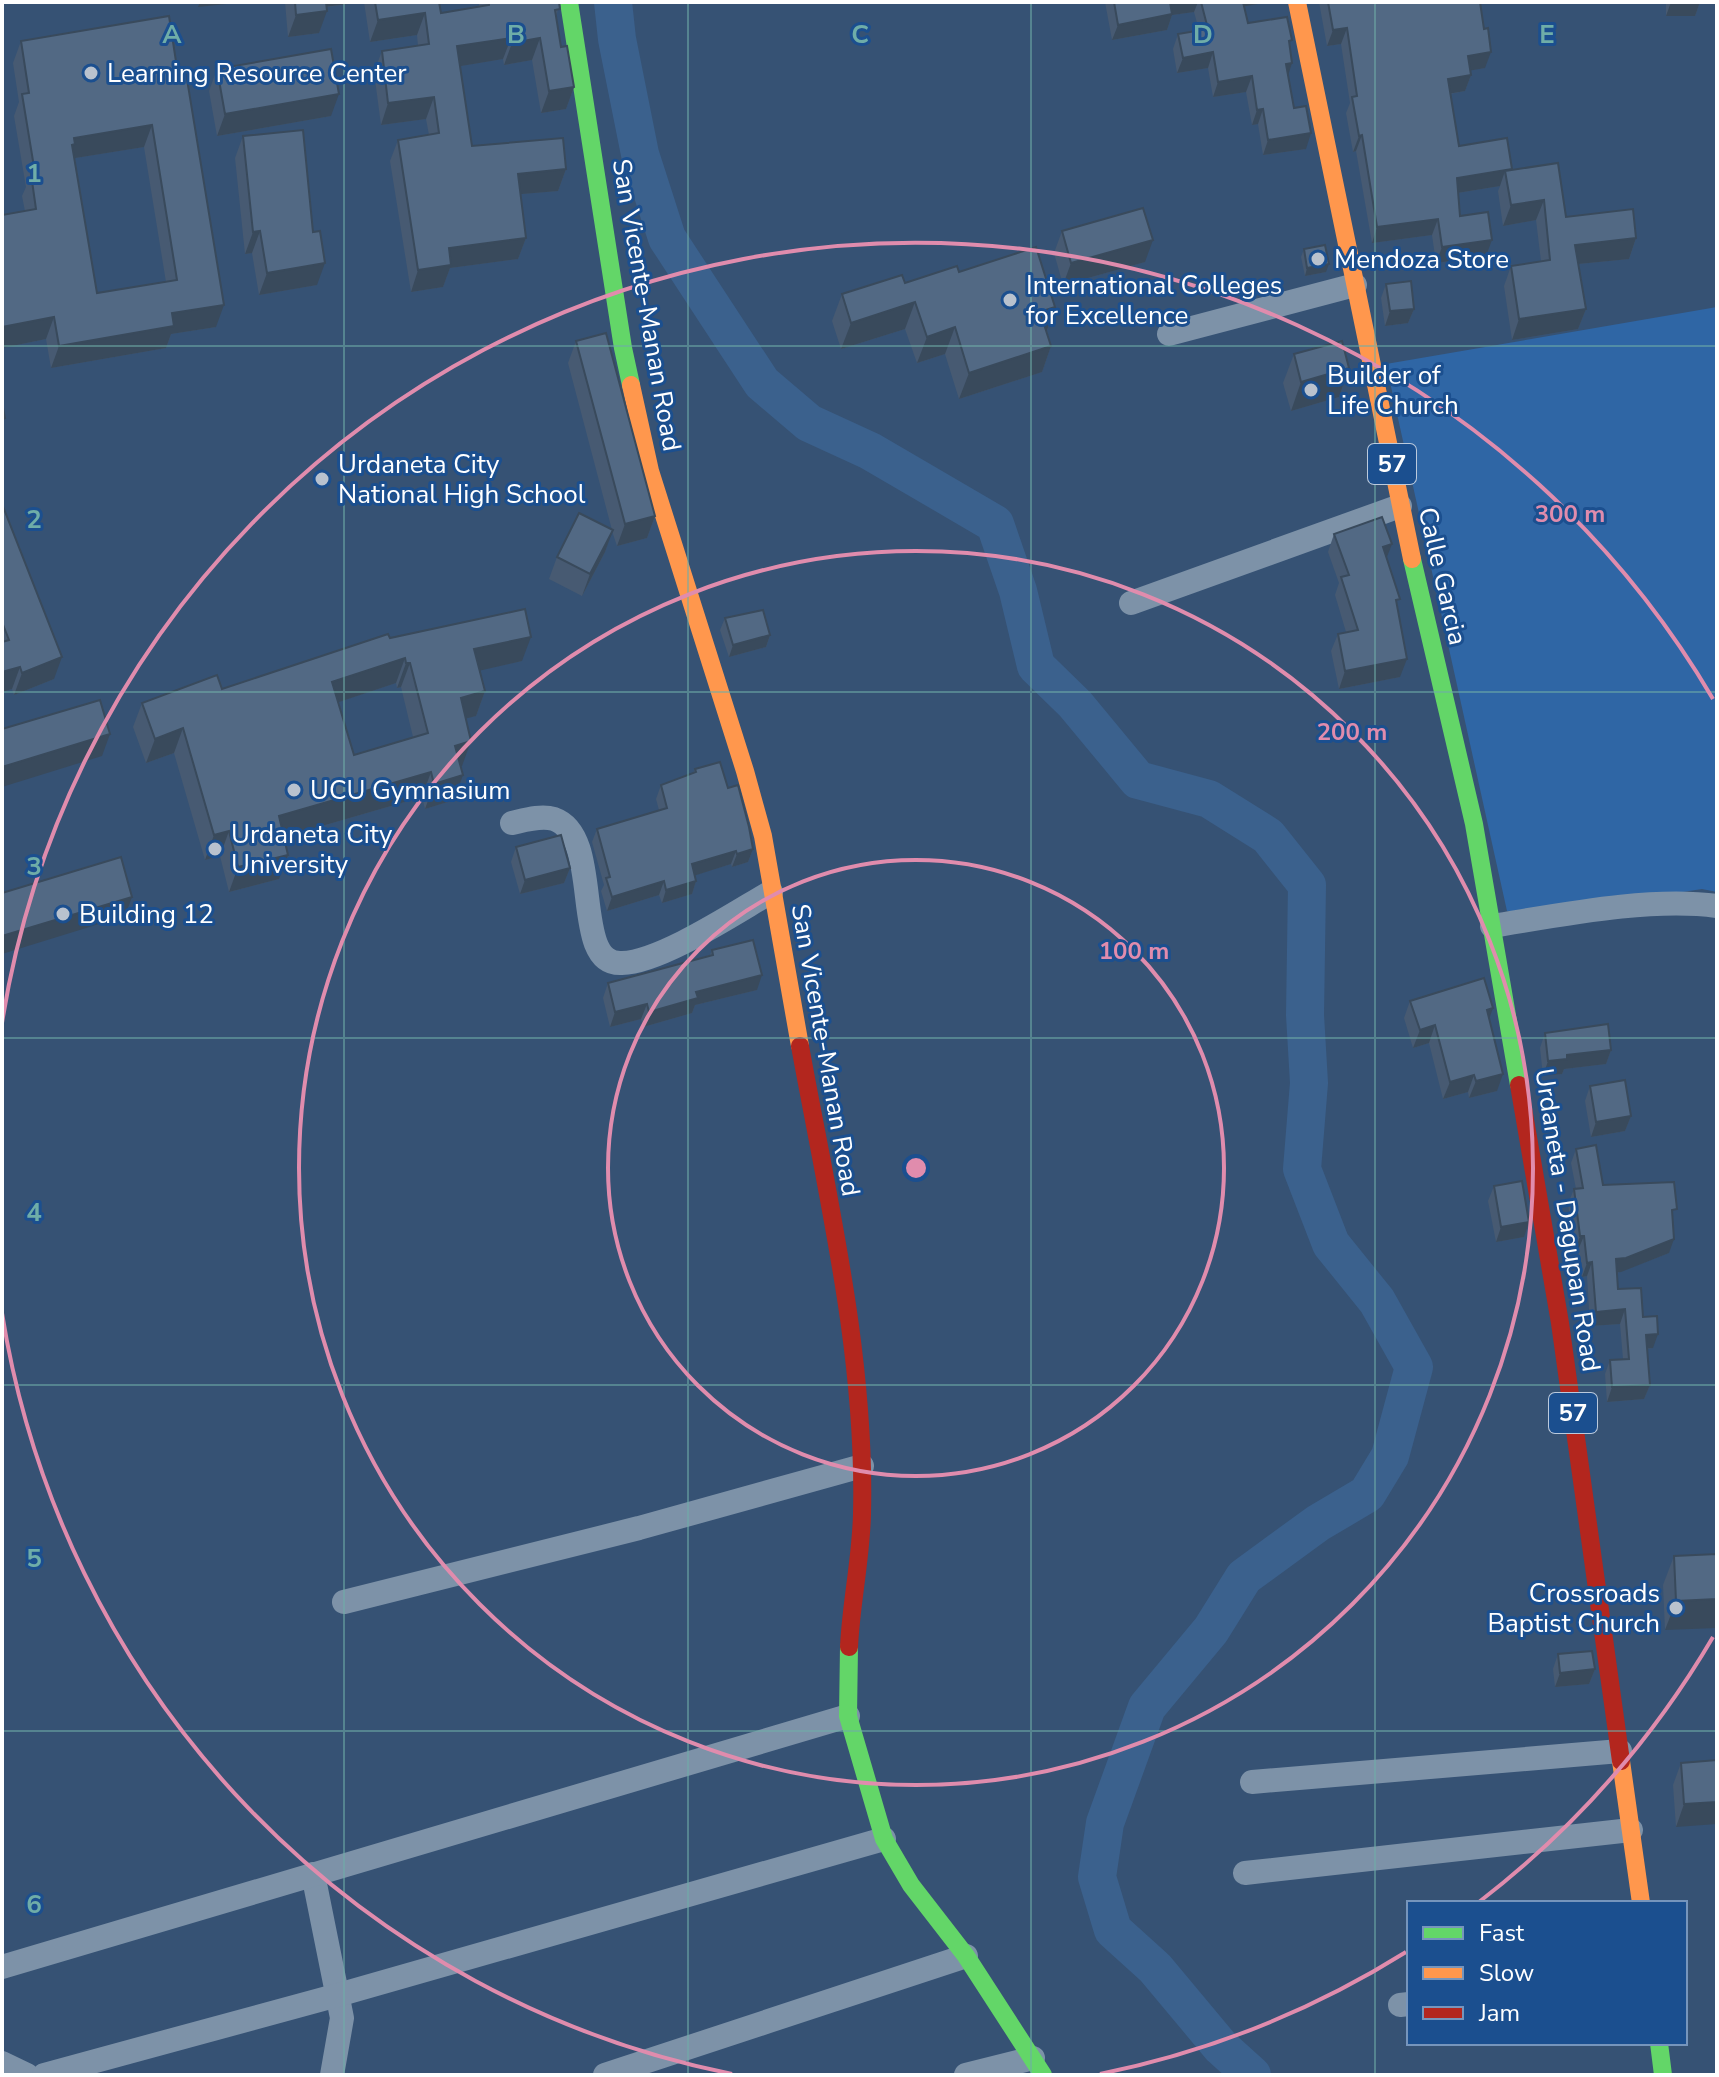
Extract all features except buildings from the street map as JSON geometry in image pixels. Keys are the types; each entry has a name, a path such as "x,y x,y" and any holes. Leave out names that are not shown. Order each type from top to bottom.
{"street":[{"name":"San Vicente-Manan Road","path":"569,2 623,348 650,471 763,836 841,1275 857,1385 862,1466 862,1515 849,1644 848,1716 884,1839 911,1885 966,1956 1038,2066"},
{"name":"Calle Garcia","path":"1297,2 1400,506 1474,824 1492,926"},
{"path":"1169,334 1355,285"},
{"path":"1131,603 1400,506"},
{"path":"512,823 539,817 552,818 570,830 584,871 593,936 598,950 614,963 662,953 771,892"},
{"path":"1492,926 1642,906 1696,903 1717,906"},
{"name":"Urdaneta - Dagupan Road","path":"1492,926 1560,1323 1641,1901"},
{"path":"344,1602 624,1532 862,1466"},
{"path":"2,1967 848,1716"},
{"path":"1252,1782 1620,1751"},
{"path":"1245,1873 1631,1830"},
{"path":"44,2075 338,1995 884,1839"},
{"path":"313,1874 342,2018 332,2075"},
{"path":"605,2075 966,1956"},
{"path":"1659,2045 1663,2075"},
{"path":"2,2063 27,2075"},
{"path":"966,2075 1038,2066"}],"shaded area":[{"path":"1717,307 1717,892 1702,889 1535,915 1507,911 1386,364"}],"waterway":[{"path":"613,2 617,39 640,154 667,238 762,383 809,423 870,451 995,524 1018,591 1036,666 1075,704 1138,780 1209,799 1268,836 1307,885 1305,1015 1309,1083 1302,1169 1331,1244 1377,1301 1414,1367 1390,1456 1367,1494 1318,1523 1244,1577 1211,1630 1147,1707 1105,1823 1097,1877 1113,1930 1155,1968 1221,2047 1252,2075"}],"traffic: fast":[{"path":"569,2 631,385"},
{"path":"1412,559 1474,824 1519,1085"},
{"path":"849,1647 848,1716 884,1839 911,1885 966,1956 1043,2075"},
{"path":"1659,2045 1663,2075"}],"traffic: slow":[{"path":"1297,2 1412,559"},
{"path":"631,385 650,471 763,836 800,1046"},
{"path":"1621,1761 1641,1901"}],"traffic: jam":[{"path":"800,1046 843,1279 858,1396 862,1514 849,1647"},
{"path":"1519,1085 1560,1323 1621,1761"}],"place":[{"name":"Learning Resource Center","path":"91,73"},
{"name":"Mendoza Store","path":"1318,259"},
{"name":"International Colleges for Excellence","path":"1010,300"},
{"name":"Builder of Life Church","path":"1311,390"},
{"name":"Urdaneta City National High School","path":"322,479"},
{"name":"UCU Gymnasium","path":"294,790"},
{"name":"Urdaneta City University","path":"215,849"},
{"name":"Building 12","path":"63,914"},
{"name":"Crossroads Baptist Church","path":"1676,1608"}]}
